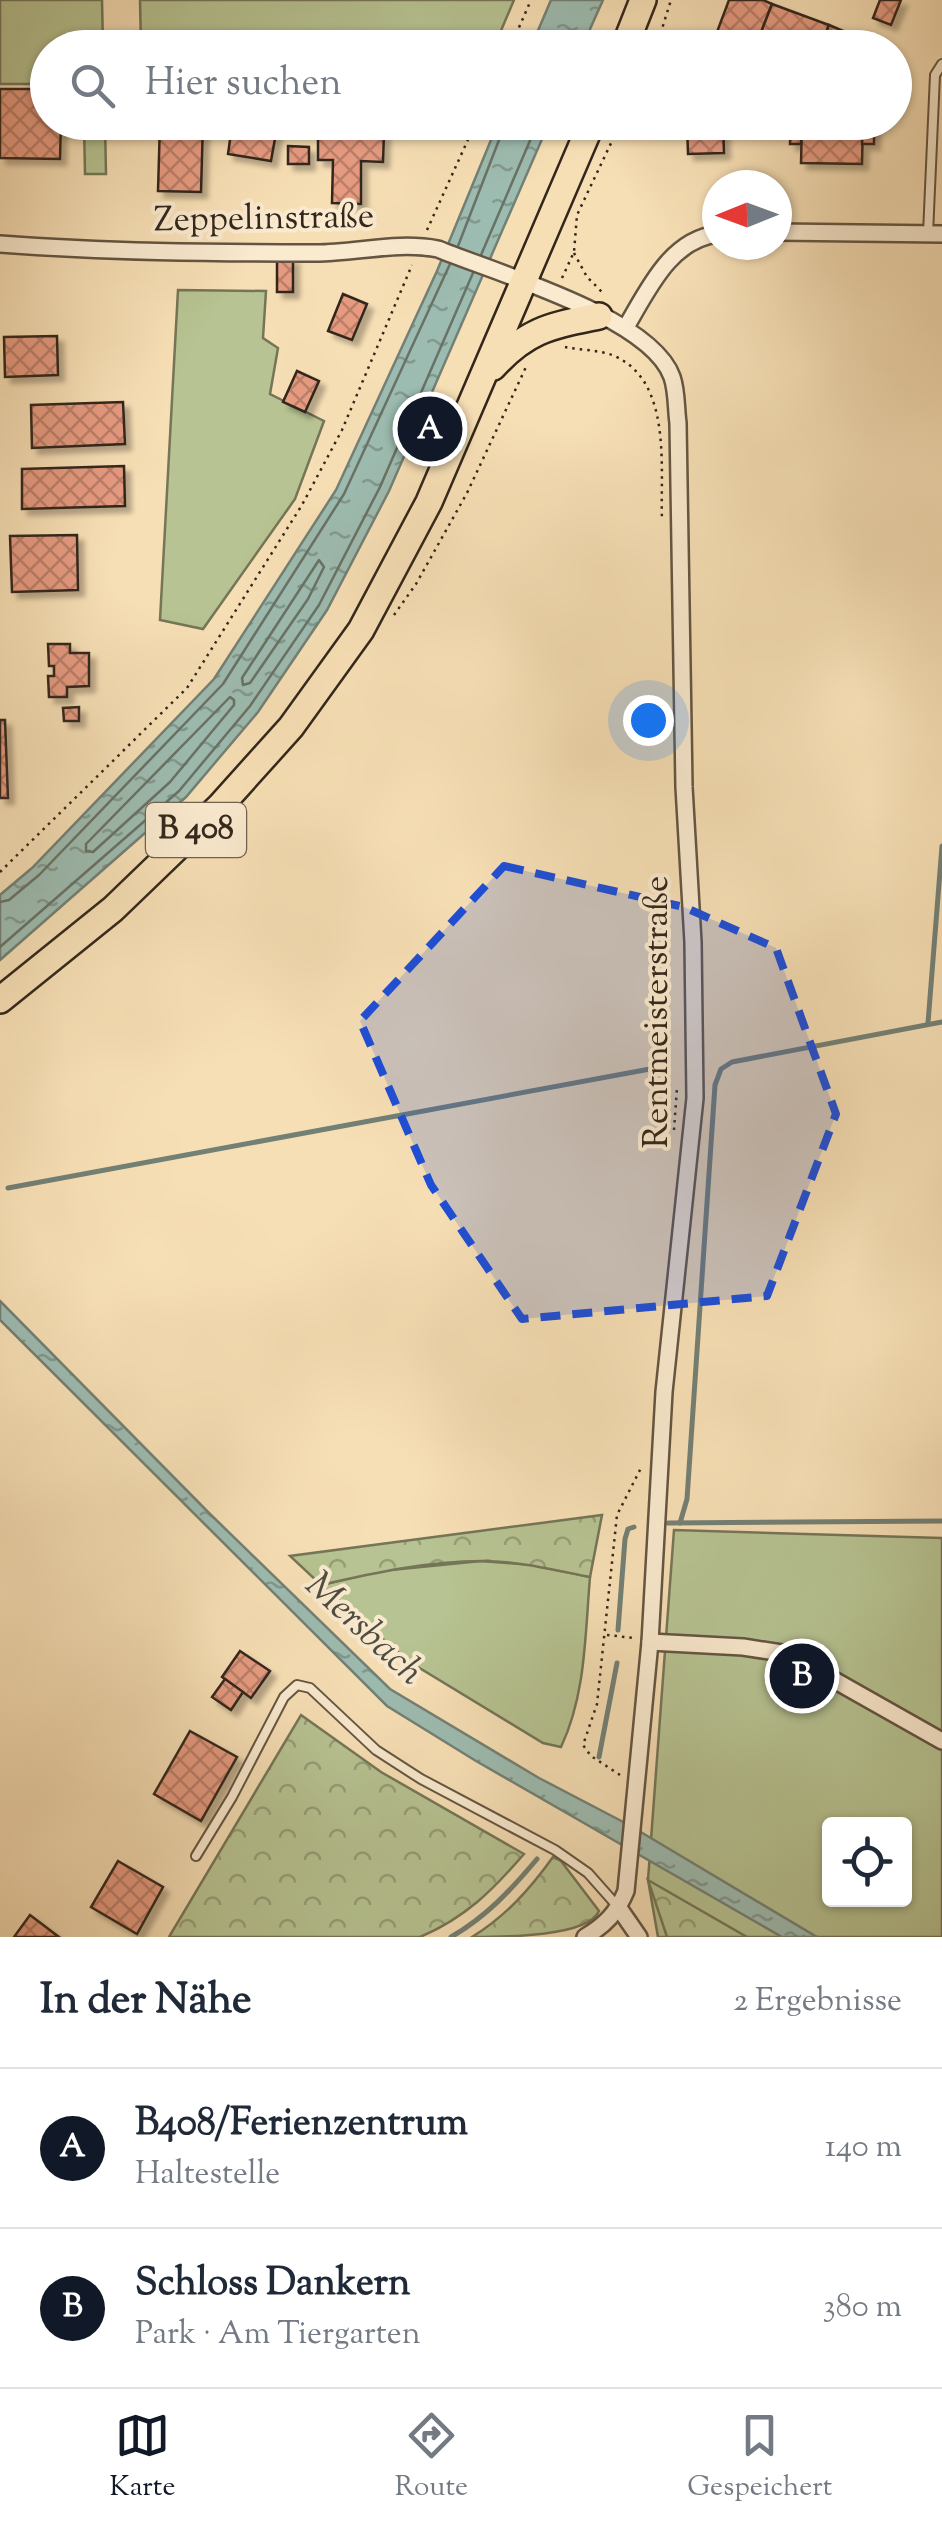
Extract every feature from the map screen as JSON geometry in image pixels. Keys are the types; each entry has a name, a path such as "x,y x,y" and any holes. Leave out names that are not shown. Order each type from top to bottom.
{"main road":[{"path":"631,30 643,0"},
{"name":"B 408","path":"0,1000 113,910 220,806 291,727 361,630 408,545 584,140"},
{"path":"483,378 508,350 541,328 599,316"}],"street":[{"path":"792,232 935,234"},
{"path":"626,327 676,252 702,239"},
{"name":"Zeppelinstraße","path":"0,244 103,252 209,254 347,254 377,247 420,246 438,249 523,282"},
{"name":"Rentmeisterstraße","path":"523,282 626,327 661,359 672,378 678,424 684,788 694,942 695,1098 664,1392 650,1642 626,1891 619,1908"},
{"path":"650,1642 743,1647 788,1654 942,1741"},
{"path":"585,1937 602,1927 619,1908 639,1937"}],"lane":[{"path":"935,234 935,75 942,64"},
{"path":"196,1856 284,1697 297,1685 310,1688 376,1750 588,1873 619,1908"}],"path":[{"path":"518,30 531,0"},
{"path":"662,30 671,0"},
{"path":"0,872 188,688 302,505 342,430 468,140"},
{"path":"554,295 574,252 578,215 613,140"},
{"path":"556,343 610,354 629,364 645,382 655,400 662,518"},
{"path":"673,1142 678,1073"},
{"path":"636,1786 591,1756 583,1744 596,1704 617,1515 641,1474 643,1462"},
{"path":"605,1634 650,1642"}],"highlighted area":[{"path":"504,866 684,907 776,948 836,1114 767,1296 522,1319 431,1185 360,1021"}],"green space":[{"path":"0,0 102,0 103,30 30,30 30,84 0,84"},
{"path":"140,0 514,0 501,30 141,30"},
{"path":"84,140 105,140 106,174 85,174"},
{"path":"178,290 266,291 263,338 278,348 270,394 324,421 295,499 203,629 160,620"},
{"path":"602,1515 590,1577 482,1561 401,1568 321,1585 290,1556"},
{"path":"674,1530 942,1538 942,1937 658,1937 648,1880"},
{"path":"481,1561 533,1565 590,1577 580,1685 561,1747 543,1743 408,1661 321,1585 381,1571"},
{"path":"301,1715 381,1772 524,1854 477,1902 420,1937 169,1937"},
{"path":"553,1857 561,1861 599,1911 592,1920 543,1934 472,1937 517,1901"},
{"path":"648,1880 747,1937 667,1937"}],"water":[{"path":"551,0 603,0 590,30 538,30"},
{"path":"491,140 542,140 389,491 327,610 258,712 186,797 0,960 0,895 32,868 214,679 336,490 437,271"},
{"path":"0,1301 390,1689 817,1937 782,1937 387,1706 0,1320"}],"building":[{"path":"729,0 763,0 772,4 762,30 718,30"},
{"path":"880,0 901,0 891,25 873,18"},
{"path":"772,4 829,25 827,30 762,30"},
{"path":"0,89 30,89 30,140 61,140 60,159 0,158"},
{"path":"159,140 202,140 201,192 158,191"},
{"path":"230,140 275,140 271,161 228,154"},
{"path":"318,140 384,140 383,162 361,161 361,204 332,203 333,160 318,160"},
{"path":"688,140 724,140 724,153 688,154"},
{"path":"802,140 863,140 862,164 801,163"},
{"path":"288,146 309,147 309,164 288,164"},
{"path":"277,258 293,258 293,292 277,292"},
{"path":"343,294 367,304 352,340 328,331"},
{"path":"57,336 58,375 5,377 4,337"},
{"path":"297,371 319,381 305,412 283,402"},
{"path":"123,402 125,444 32,448 31,405"},
{"path":"124,466 125,506 22,509 22,469"},
{"path":"77,535 78,590 12,592 10,536"},
{"path":"48,644 70,644 70,653 89,653 89,686 67,687 67,697 49,697 48,676 54,676 54,666 49,666"},
{"path":"79,707 79,721 64,721 63,708"},
{"path":"0,720 5,720 8,798 0,798"},
{"path":"240,1651 270,1671 251,1698 222,1677"},
{"path":"225,1679 243,1692 231,1710 212,1697"},
{"path":"190,1731 237,1757 201,1821 154,1794"},
{"path":"118,1861 163,1887 137,1934 91,1907"},
{"path":"30,1915 59,1937 14,1937"}],"waterway":[{"path":"928,1023 942,846"},
{"path":"680,1523 687,1499 715,1085 721,1069 732,1062 942,1022"},
{"path":"8,1188 650,1069"},
{"path":"668,1523 942,1521"},
{"path":"618,1630 625,1539 628,1529 634,1527"},
{"path":"599,1757 617,1663"},
{"path":"451,1937 497,1902 537,1859"}],"place":[{"name":"B408/Ferienzentrum","path":"430,429"},
{"name":"Schloss Dankern","path":"802,1676"}],"water label":[{"name":"Mersbach","path":"363,1630"}]}
